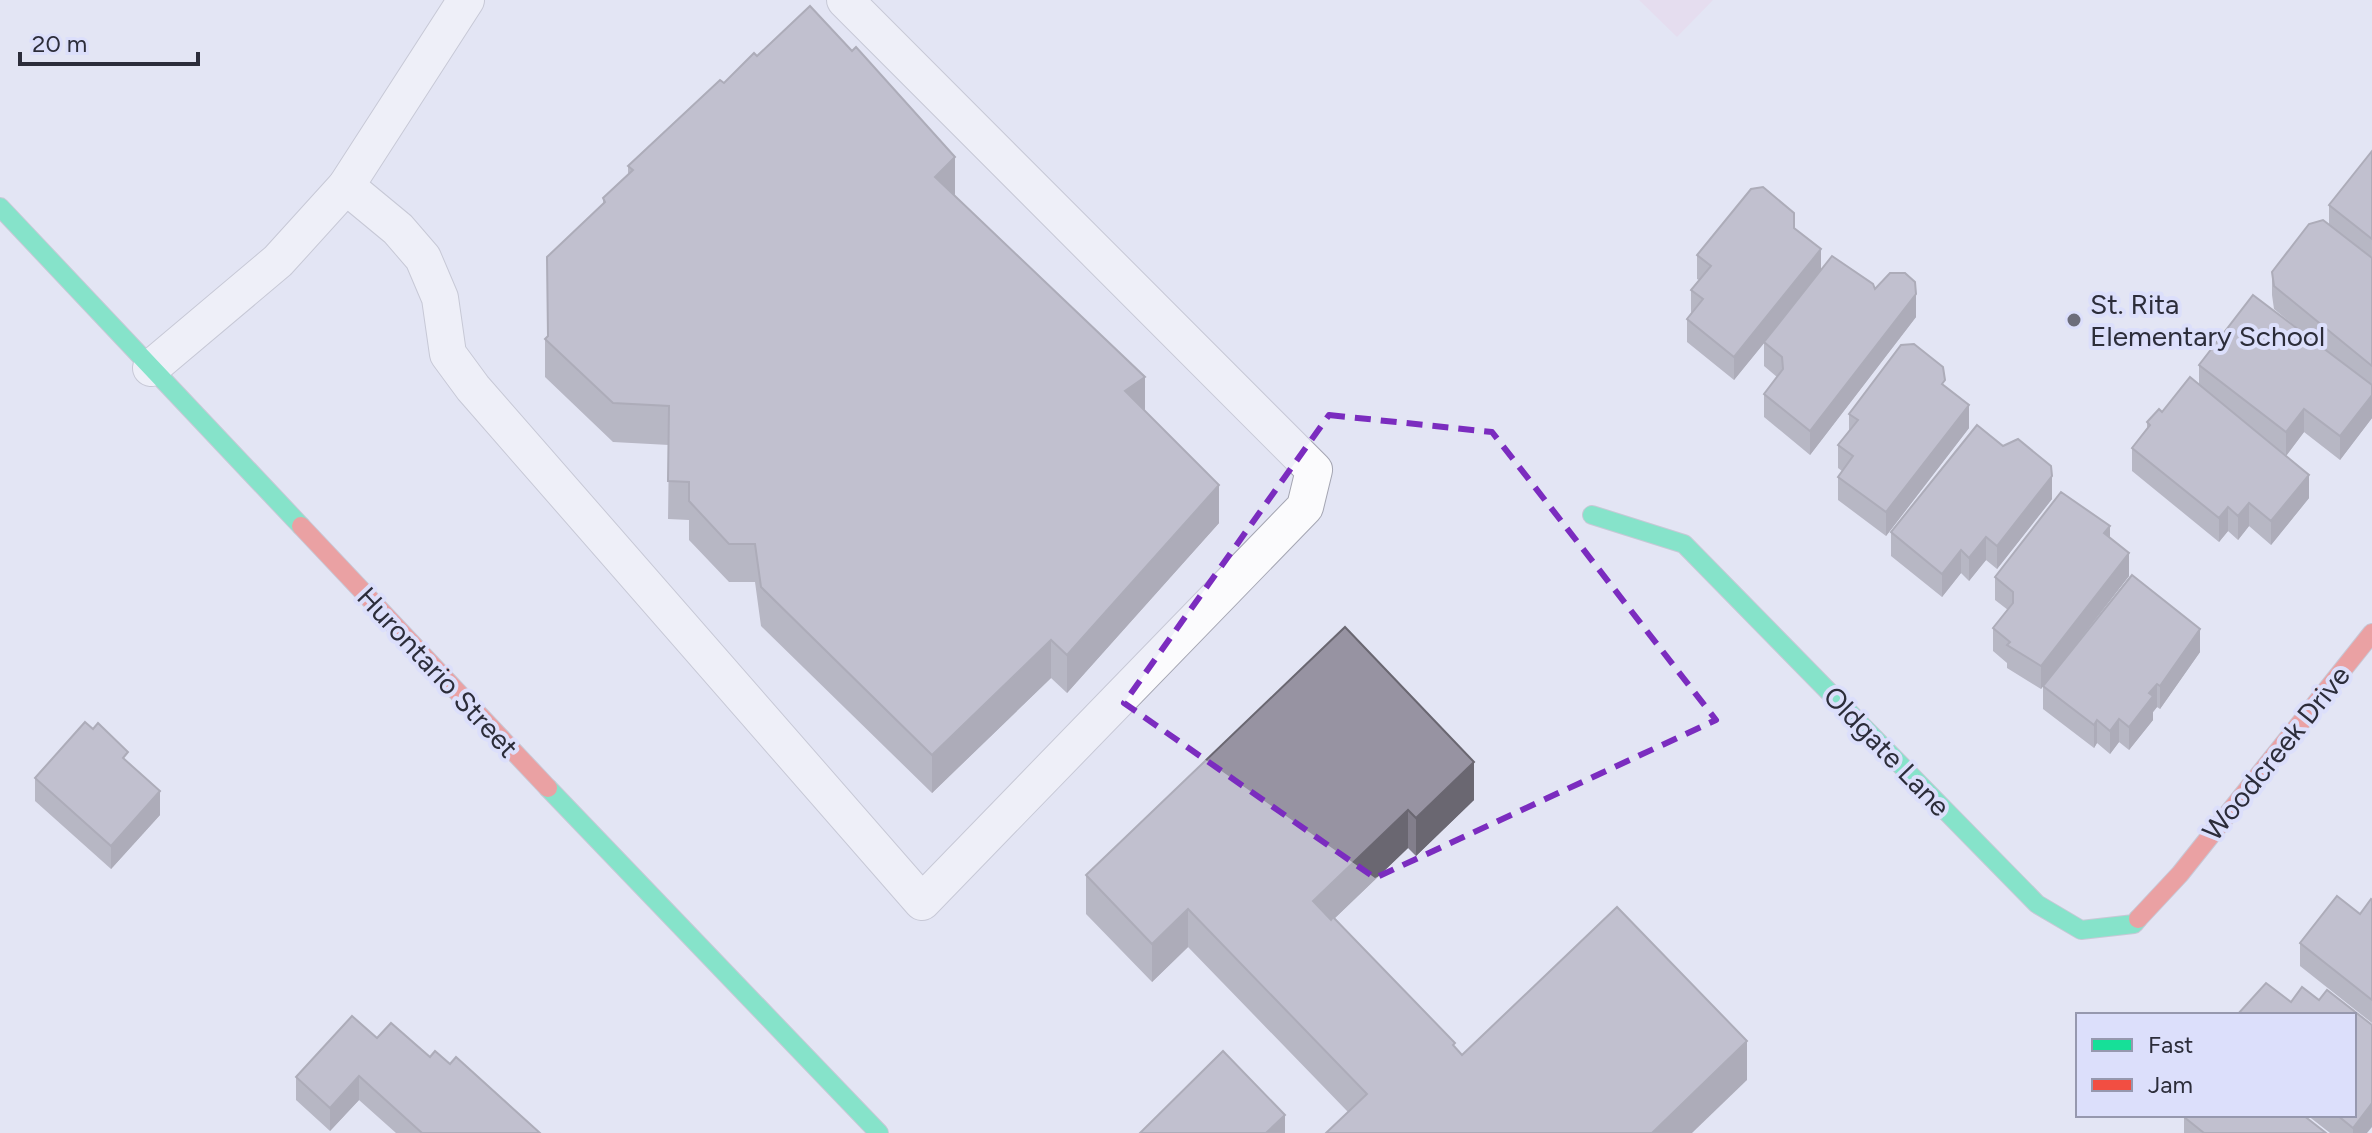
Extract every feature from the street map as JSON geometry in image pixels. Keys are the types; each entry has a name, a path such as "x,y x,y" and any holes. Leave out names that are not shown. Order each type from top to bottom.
{"main road":[{"name":"Hurontario Street","path":"0,207 737,988 879,1133"},
{"name":"Oldgate Lane","path":"1592,515 1684,544 2037,904 2081,930 2134,924 2180,874"},
{"name":"Woodcreek Drive","path":"2180,874 2372,633"}],"lane":[{"path":"151,368 278,261 346,186 466,0"},
{"path":"346,186 398,229 423,258 440,298 448,354 473,388 922,902 1305,507 1314,470 845,0"}],"highlighted area":[{"path":"1329,415 1492,432 1716,720 1375,878 1124,703"}],"shaded area":[{"path":"1639,0 1713,0 1677,37"}],"building":[{"path":"810,6 852,51 856,47 955,157 935,177 1145,377 1125,391 1219,485 1067,655 1051,640 932,755 761,587 755,544 729,544 689,501 689,482 668,481 669,406 613,403 545,339 548,336 547,257 605,202 603,198 633,170 628,166 720,80 724,83 754,53 757,56"},
{"path":"2372,151 2372,239 2329,205"},
{"path":"1763,187 1794,213 1794,228 1821,249 1734,357 1687,319 1703,299 1691,290 1711,266 1697,255 1751,189"},
{"path":"2323,220 2372,258 2372,366 2274,286 2272,272 2309,224"},
{"path":"1832,256 1873,284 1875,289 1890,273 1905,273 1915,282 1916,294 1810,431 1764,394 1783,369 1782,357 1764,342"},
{"path":"2253,295 2372,385 2372,395 2340,436 2304,409 2286,432 2199,365"},
{"path":"1914,344 1943,367 1945,380 1942,384 1969,405 1886,512 1838,477 1853,456 1838,445 1858,420 1849,414 1901,345"},
{"path":"2190,377 2309,475 2271,521 2249,503 2238,516 2228,507 2219,518 2132,448 2150,425 2147,422 2159,409 2162,412"},
{"path":"1977,425 2003,446 2018,439 2051,466 2052,476 1997,546 1986,537 1969,558 1961,550 1942,574 1891,532"},
{"path":"2061,492 2110,526 2104,533 2129,553 2041,666 2007,645 2010,642 1993,628 2013,603 2013,592 1995,577"},
{"path":"2132,575 2200,629 2160,686 2157,684 2149,693 2153,696 2129,727 2119,719 2110,731 2097,720 2094,725 2043,686"},
{"path":"1345,627 1474,762 1416,818 1408,810 1313,901 1331,920 1333,917 1455,1043 1453,1045 1462,1055 1617,907 1747,1041 1652,1133 1326,1133 1367,1094 1188,909 1152,944 1086,875"},
{"path":"85,722 93,729 98,723 128,752 123,758 160,791 111,846 35,778"},
{"path":"2337,896 2360,914 2372,900 2372,1000 2300,943"},
{"path":"2266,983 2291,1002 2302,987 2319,1000 2327,990 2372,1025 2372,1103 2353,1128 2339,1117 2356,1117 2356,1013 2239,1013"},
{"path":"352,1016 377,1038 391,1023 430,1057 435,1051 450,1064 456,1057 540,1133 422,1133 359,1076 330,1108 296,1077"},
{"path":"1223,1051 1285,1115 1266,1133 1140,1133"},
{"path":"2184,1117 2306,1117 2326,1133 2204,1133"}],"traffic: fast":[{"path":"0,207 301,526"},
{"path":"1592,515 1684,544 2037,904 2081,930 2134,924 2138,919"},
{"path":"548,788 879,1133"}],"traffic: jam":[{"path":"301,526 548,788"},
{"path":"2138,919 2180,874 2372,633"}],"place":[{"name":"St. Rita Elementary School","path":"2074,320"}]}
